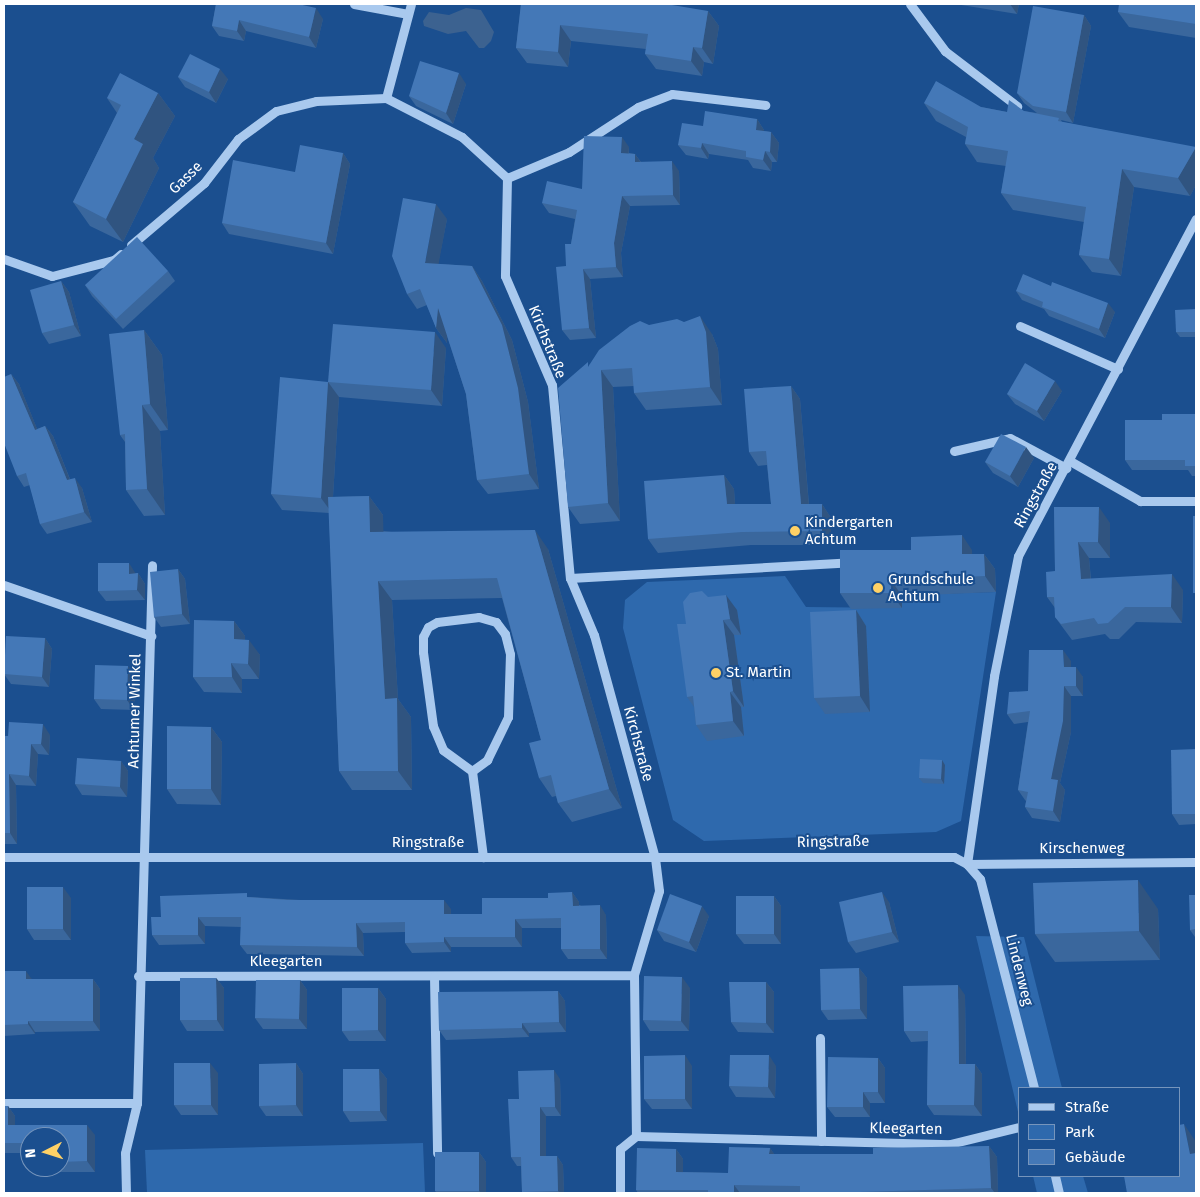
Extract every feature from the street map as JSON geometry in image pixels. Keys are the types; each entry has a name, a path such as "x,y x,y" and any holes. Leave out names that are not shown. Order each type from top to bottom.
{"street":[{"path":"354,4 408,14"},
{"path":"411,4 386,98 462,137 506,178 569,152 638,108 672,94 764,105"},
{"path":"910,4 945,51 1022,110"},
{"name":"Gasse","path":"4,260 52,276 114,260 204,183 238,139 276,111 316,101 386,98"},
{"name":"Kirchstraße","path":"506,178 505,276 552,385 570,578 594,635 654,858 659,891 634,975"},
{"name":"Ringstraße","path":"4,857 654,858 938,855 968,864 994,676 1016,565 1196,219"},
{"path":"1020,326 1118,369"},
{"path":"954,451 1010,438 1140,501 1196,501"},
{"path":"570,578 842,563"},
{"name":"Achtumer Winkel","path":"146,857 152,565"},
{"path":"4,585 151,636"},
{"path":"472,771 487,760 508,717 510,654 505,634 496,622 479,617 437,622 428,627 423,637 432,726 442,750 472,771 483,857"},
{"path":"126,1193 125,1153 137,1103 138,976 146,857"},
{"name":"Kirschenweg","path":"968,864 1196,862"},
{"name":"Lindenweg","path":"968,864 980,879 987,898 1034,1087"},
{"path":"620,1193 620,1149 636,1136 634,975"},
{"name":"Kleegarten","path":"138,976 634,975"},
{"path":"434,976 437,1153"},
{"path":"820,1038 821,1141"},
{"path":"4,1103 137,1103"},
{"name":"Kleegarten","path":"636,1136 950,1144 1018,1127"},
{"path":"1055,1177 1059,1193"}],"green space":[{"path":"785,576 806,607 902,608 902,595 996,592 961,821 936,832 704,841 673,820 623,628 625,600 647,582"},
{"path":"976,936 1024,937 1062,1087 1018,1087 1018,1112"},
{"path":"423,1143 425,1193 147,1193 145,1150"},
{"path":"1033,1177 1083,1177 1088,1193 1037,1193"}],"shaded area":[{"path":"466,8 481,10 494,32 491,41 484,48 479,48 466,31 448,34 424,26 423,21 429,12 449,15"}],"building":[{"path":"216,4 298,4 316,8 309,37 239,20 237,31 212,26"},
{"path":"521,4 666,4 708,11 702,48 693,47 691,61 645,54 648,34 560,25 558,52 516,48"},
{"path":"1119,4 1196,4 1196,24 1118,12"},
{"path":"1033,6 1084,15 1066,112 1033,106 1017,93"},
{"path":"190,54 220,69 209,92 178,77"},
{"path":"420,61 459,73 446,113 409,96"},
{"path":"120,73 158,93 134,139 143,144 106,219 73,202 121,105 107,98"},
{"path":"936,81 981,107 1007,112 1009,100 1024,111 1059,118 1058,121 1196,147 1178,178 1122,169 1109,259 1079,255 1086,207 1001,193 1008,151 965,144 968,127 924,103"},
{"path":"705,111 757,119 756,130 771,132 770,152 765,151 763,160 746,157 746,151 702,143 701,148 678,145 682,123 703,126"},
{"path":"584,136 622,137 621,153 635,154 635,162 672,161 673,195 622,196 614,243 616,267 583,269 589,328 562,330 556,267 566,266 565,244 571,244 577,210 542,203 547,181 582,189"},
{"path":"300,145 343,153 326,243 222,223 233,160 295,172"},
{"path":"403,198 436,204 425,263 472,266 502,325 518,388 529,474 477,480 466,394 438,308 436,328 420,289 407,294 392,256"},
{"path":"137,237 168,271 116,319 85,285"},
{"path":"1023,274 1051,286 1052,282 1108,303 1099,329 1042,307 1043,302 1016,291"},
{"path":"61,281 74,325 42,333 30,290"},
{"path":"1196,309 1196,332 1176,332 1175,310"},
{"path":"700,316 706,332 710,387 634,393 632,368 601,370 608,503 568,507 558,388 588,362 588,367 599,350 630,326 640,321 649,325 677,319 684,322"},
{"path":"333,324 435,332 431,390 328,382"},
{"path":"144,330 150,404 142,405 147,489 126,490 125,434 120,435 109,334"},
{"path":"1025,363 1055,381 1037,411 1007,394"},
{"path":"11,374 35,430 45,426 67,480 75,478 84,512 40,524 26,473 17,476 4,443 4,377"},
{"path":"280,377 328,382 321,498 271,494"},
{"path":"791,386 801,504 822,504 822,531 742,532 648,539 644,481 724,475 727,504 771,504 766,451 749,452 744,389"},
{"path":"1162,414 1196,414 1196,466 1185,466 1185,460 1125,460 1125,420 1162,420"},
{"path":"1001,434 1026,447 1010,476 985,462"},
{"path":"369,496 370,532 535,530 609,789 558,803 551,775 539,778 529,743 541,740 497,578 378,581 385,699 397,698 398,771 339,771 328,497"},
{"path":"1054,507 1099,507 1098,542 1078,542 1081,579 1172,574 1171,607 1125,607 1108,623 1098,624 1094,618 1061,624 1055,617 1054,597 1047,597 1046,572 1055,571"},
{"path":"1193,516 1196,516 1196,593 1193,593"},
{"path":"962,535 962,554 984,554 985,576 891,580 891,593 840,593 840,550 911,550 911,537"},
{"path":"98,563 129,563 129,574 138,573 137,590 98,591"},
{"path":"178,569 182,614 154,617 150,572"},
{"name":"St. Martin","path":"702,591 708,597 726,595 730,619 723,620 733,691 730,692 733,721 696,725 693,696 687,697 677,624 686,624 683,602 690,593"},
{"path":"856,610 860,696 814,698 810,612"},
{"path":"194,620 234,621 234,639 249,640 248,664 231,663 232,677 193,677"},
{"path":"6,636 45,638 42,677 4,674"},
{"path":"1029,650 1063,650 1064,667 1076,667 1076,686 1064,686 1063,721 1051,779 1058,780 1053,811 1025,807 1028,792 1018,790 1030,711 1007,714 1009,692 1028,691"},
{"path":"95,665 128,666 127,700 94,699"},
{"path":"9,722 43,724 41,744 31,744 29,776 9,774 10,833 4,833 4,736 8,736"},
{"path":"167,726 211,727 211,789 167,789"},
{"path":"1196,749 1196,814 1172,814 1171,750"},
{"path":"77,758 121,761 120,787 75,784"},
{"path":"920,759 942,760 941,779 919,778"},
{"path":"1138,880 1139,931 1035,934 1033,883"},
{"path":"27,887 63,887 63,929 27,929"},
{"path":"572,892 573,906 600,905 600,949 561,949 561,918 515,919 515,937 444,937 444,942 405,943 405,922 356,923 357,947 240,945 241,917 198,917 198,935 152,935 151,917 161,917 160,896 247,893 247,897 287,900 444,900 444,914 482,914 482,898 548,898 548,893"},
{"path":"882,892 892,932 848,942 839,902"},
{"path":"670,894 702,906 689,942 657,930"},
{"path":"1189,895 1196,895 1196,955 1195,929 1190,930"},
{"path":"736,896 774,896 774,934 736,934"},
{"path":"859,968 860,1009 821,1010 820,969"},
{"path":"4,971 26,971 26,979 93,979 93,1021 28,1021 28,1024 4,1025"},
{"path":"644,976 682,977 681,1021 643,1020"},
{"path":"180,978 216,978 217,1020 180,1020"},
{"path":"256,980 300,980 299,1019 255,1018"},
{"path":"729,982 766,982 766,1023 731,1022"},
{"path":"958,985 959,1064 975,1064 974,1105 927,1105 928,1031 904,1031 903,986"},
{"path":"342,988 378,988 378,1030 342,1031"},
{"path":"558,991 559,1022 522,1023 522,1028 439,1030 438,992"},
{"path":"685,1055 685,1099 644,1099 644,1056"},
{"path":"730,1055 769,1055 768,1087 729,1086"},
{"path":"828,1057 878,1058 878,1092 863,1092 863,1107 827,1107"},
{"path":"174,1063 210,1063 211,1105 174,1105"},
{"path":"296,1063 296,1105 259,1106 259,1064"},
{"path":"343,1069 379,1069 380,1111 343,1111"},
{"path":"554,1070 555,1107 540,1107 540,1156 557,1156 558,1191 522,1192 521,1157 511,1157 508,1099 519,1099 518,1071"},
{"path":"4,1106 8,1106 8,1125 87,1125 87,1161 70,1162 70,1127 20,1127 20,1143 4,1143"},
{"path":"1184,1124 1190,1154 1196,1153 1196,1193 1127,1193 1124,1177 1180,1177 1180,1125"},
{"path":"989,1146 991,1188 800,1193 800,1186 734,1185 734,1193 708,1193 708,1190 636,1190 637,1148 676,1149 676,1172 728,1173 729,1147 770,1148 769,1154 873,1154 873,1148"},
{"path":"435,1152 479,1152 479,1191 435,1191"}],"place":[{"name":"Kindergarten Achtum","path":"795,531"},
{"name":"Grundschule Achtum","path":"878,588"},
{"name":"St. Martin","path":"716,673"}]}
